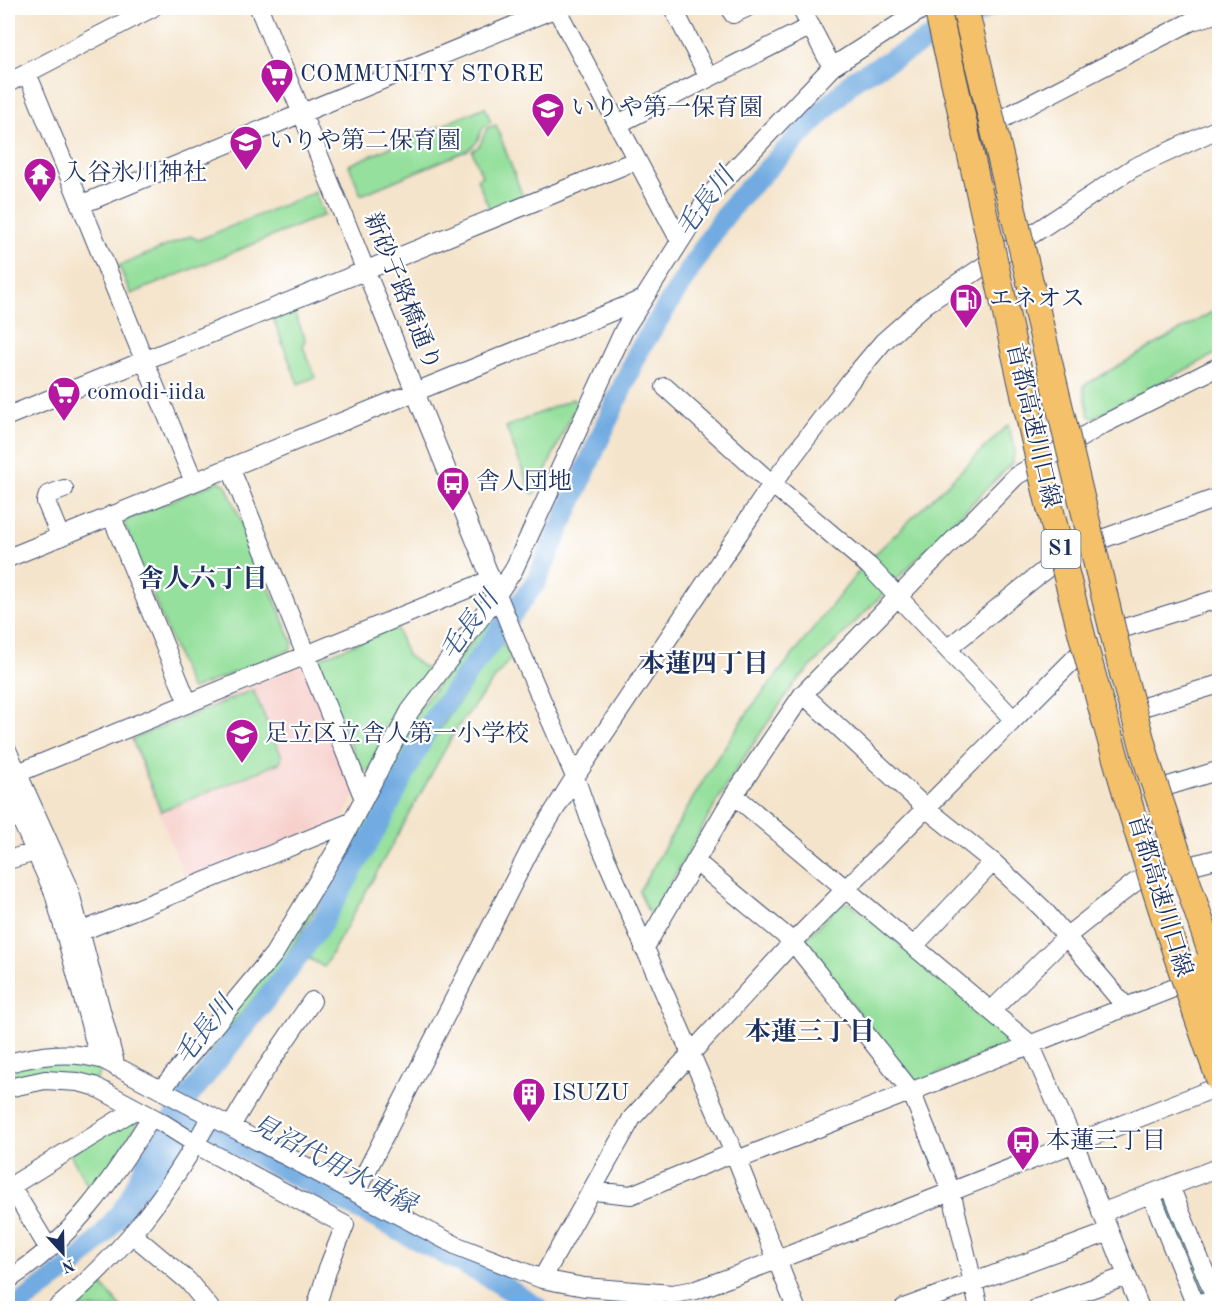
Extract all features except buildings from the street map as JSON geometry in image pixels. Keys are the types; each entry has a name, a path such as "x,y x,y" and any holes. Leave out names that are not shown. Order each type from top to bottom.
{"highway":[{"name":"首都高速川口線","path":"937,8 1043,477 1080,623 1125,789 1197,1018 1220,1083"},
{"name":"首都高速川口線","path":"965,8 1120,663 1220,979"},
{"path":"954,76 990,204 1107,682 1152,839 1220,1041"},
{"path":"1157,778 1162,829 1220,1008"}],"street":[{"path":"8,83 148,8"},
{"name":"新砂子路橋通り","path":"259,8 515,638 575,777 594,831 735,1156 796,1308"},
{"path":"80,205 556,8 680,241"},
{"path":"673,8 710,78"},
{"path":"801,8 832,67"},
{"path":"168,1093 274,954 364,799 410,711 513,571 624,330 709,196 832,67 924,8"},
{"path":"1000,120 1192,21 1220,13"},
{"path":"618,124 811,26"},
{"path":"27,73 194,482"},
{"path":"358,1188 531,848 575,777 772,484 877,349 926,304 1133,168 1219,129"},
{"path":"8,416 637,160"},
{"path":"8,558 643,299"},
{"path":"644,949 734,795 803,694 1016,476 1104,424 1220,366"},
{"path":"665,387 899,595 1013,719"},
{"path":"230,467 364,799"},
{"path":"60,536 46,502 48,495 64,489"},
{"path":"1099,540 1220,497"},
{"path":"111,515 188,703"},
{"path":"947,649 1057,560"},
{"path":"12,775 307,654 498,594"},
{"path":"1121,629 1220,598"},
{"path":"542,1279 594,1191 633,1118 793,942 1080,653"},
{"path":"1143,707 1220,684"},
{"path":"803,694 927,809 993,862 1043,909 1126,1007"},
{"path":"8,752 12,775 68,885 116,1066"},
{"path":"1157,778 1220,770"},
{"path":"8,791 54,893 96,1046 96,1058"},
{"path":"734,795 1030,1044 1074,1143 1140,1308"},
{"path":"80,932 351,822"},
{"path":"8,860 35,852"},
{"path":"991,1011 1067,936 1145,877 1220,858"},
{"path":"695,861 793,942 911,1091 951,1191 979,1308"},
{"path":"914,946 993,862"},
{"path":"594,1191 631,1195 911,1091 1179,986"},
{"path":"231,1126 312,1001"},
{"path":"8,1063 39,1055 68,1054 96,1058 116,1066 168,1093 200,1127 345,1225 328,1268 316,1308"},
{"path":"8,1088 45,1080 78,1082 94,1086 149,1116 200,1127 231,1126 358,1188 458,1246 542,1279 584,1287 654,1293 686,1301 777,1260 1220,1083"},
{"path":"50,1250 9,1187 149,1116"},
{"path":"8,1280 50,1250 77,1222 112,1179 149,1116"},
{"path":"57,1308 89,1281 133,1235 200,1127"},
{"path":"1101,1213 1220,1167"},
{"path":"1151,1194 1193,1307 1215,1297 1170,1186"},
{"path":"904,1308 1109,1232"},
{"path":"133,1235 188,1281 210,1308"},
{"path":"1037,1308 1127,1276"}],"shaded area":[{"name":"足立区立舎人第一小学校","path":"299,666 304,668 356,792 343,819 187,883 129,737"}],"green space":[{"path":"485,107 491,122 483,128 476,143 468,150 361,195 349,165"},
{"path":"496,125 523,197 490,210 477,179 482,176 472,151 480,145 487,128"},
{"path":"315,192 324,215 131,294 119,266 190,236 198,240"},
{"path":"1219,308 1219,352 1094,418 1089,416 1083,386"},
{"path":"293,310 305,338 303,347 315,377 298,384 273,318"},
{"path":"573,399 577,403 535,494 531,493 506,427"},
{"path":"1008,425 1015,450 1012,463 895,581 870,559"},
{"path":"219,481 226,485 293,643 290,650 193,689 190,688 123,521"},
{"path":"862,567 884,588 882,595 794,684 733,774 654,912 648,912 639,891 710,769 750,709"},
{"path":"491,618 495,627 429,716 377,812 277,971 180,1086 175,1082 277,956 418,710"},
{"path":"396,627 407,655 430,672 370,770 361,771 317,663 320,658"},
{"path":"501,642 512,656 457,728 324,967 308,958 330,926 431,742"},
{"path":"253,690 282,757 279,763 161,811 132,739"},
{"path":"850,903 1012,1037 1010,1045 918,1082 910,1080 808,947 807,938 840,904"},
{"path":"29,1060 104,1065 95,1082 8,1084 8,1067"},
{"path":"136,1113 142,1118 92,1193 70,1154"},
{"path":"1165,1192 1210,1295 1201,1301 1159,1195"},
{"path":"102,1285 122,1308 71,1308"}],"waterway":[{"name":"毛長川","path":"15,1308 77,1262 104,1234 128,1202 146,1164 179,1109 282,979 322,923 383,817 431,722 536,582 638,352 718,225 738,199 855,79 986,8"},
{"name":"見沼代用水東縁","path":"140,1190 159,1171 192,1122 490,1278 538,1308"}],"place":[{"name":"COMMUNITY STORE","path":"277,104"},
{"name":"いりや第一保育園","path":"548,138"},
{"name":"いりや第二保育園","path":"246,171"},
{"name":"入谷氷川神社","path":"40,203"},
{"name":"エネオス","path":"966,329"},
{"name":"comodi-iida","path":"64,422"},
{"name":"舎人団地","path":"453,512"},
{"name":"足立区立舎人第一小学校","path":"242,764"},
{"name":"ISUZU","path":"529,1123"},
{"name":"本蓮三丁目","path":"1023,1171"}],"district":[{"name":"舎人六丁目","path":"203,580"},
{"name":"本蓮四丁目","path":"704,665"},
{"name":"本蓮三丁目","path":"810,1033"}]}
